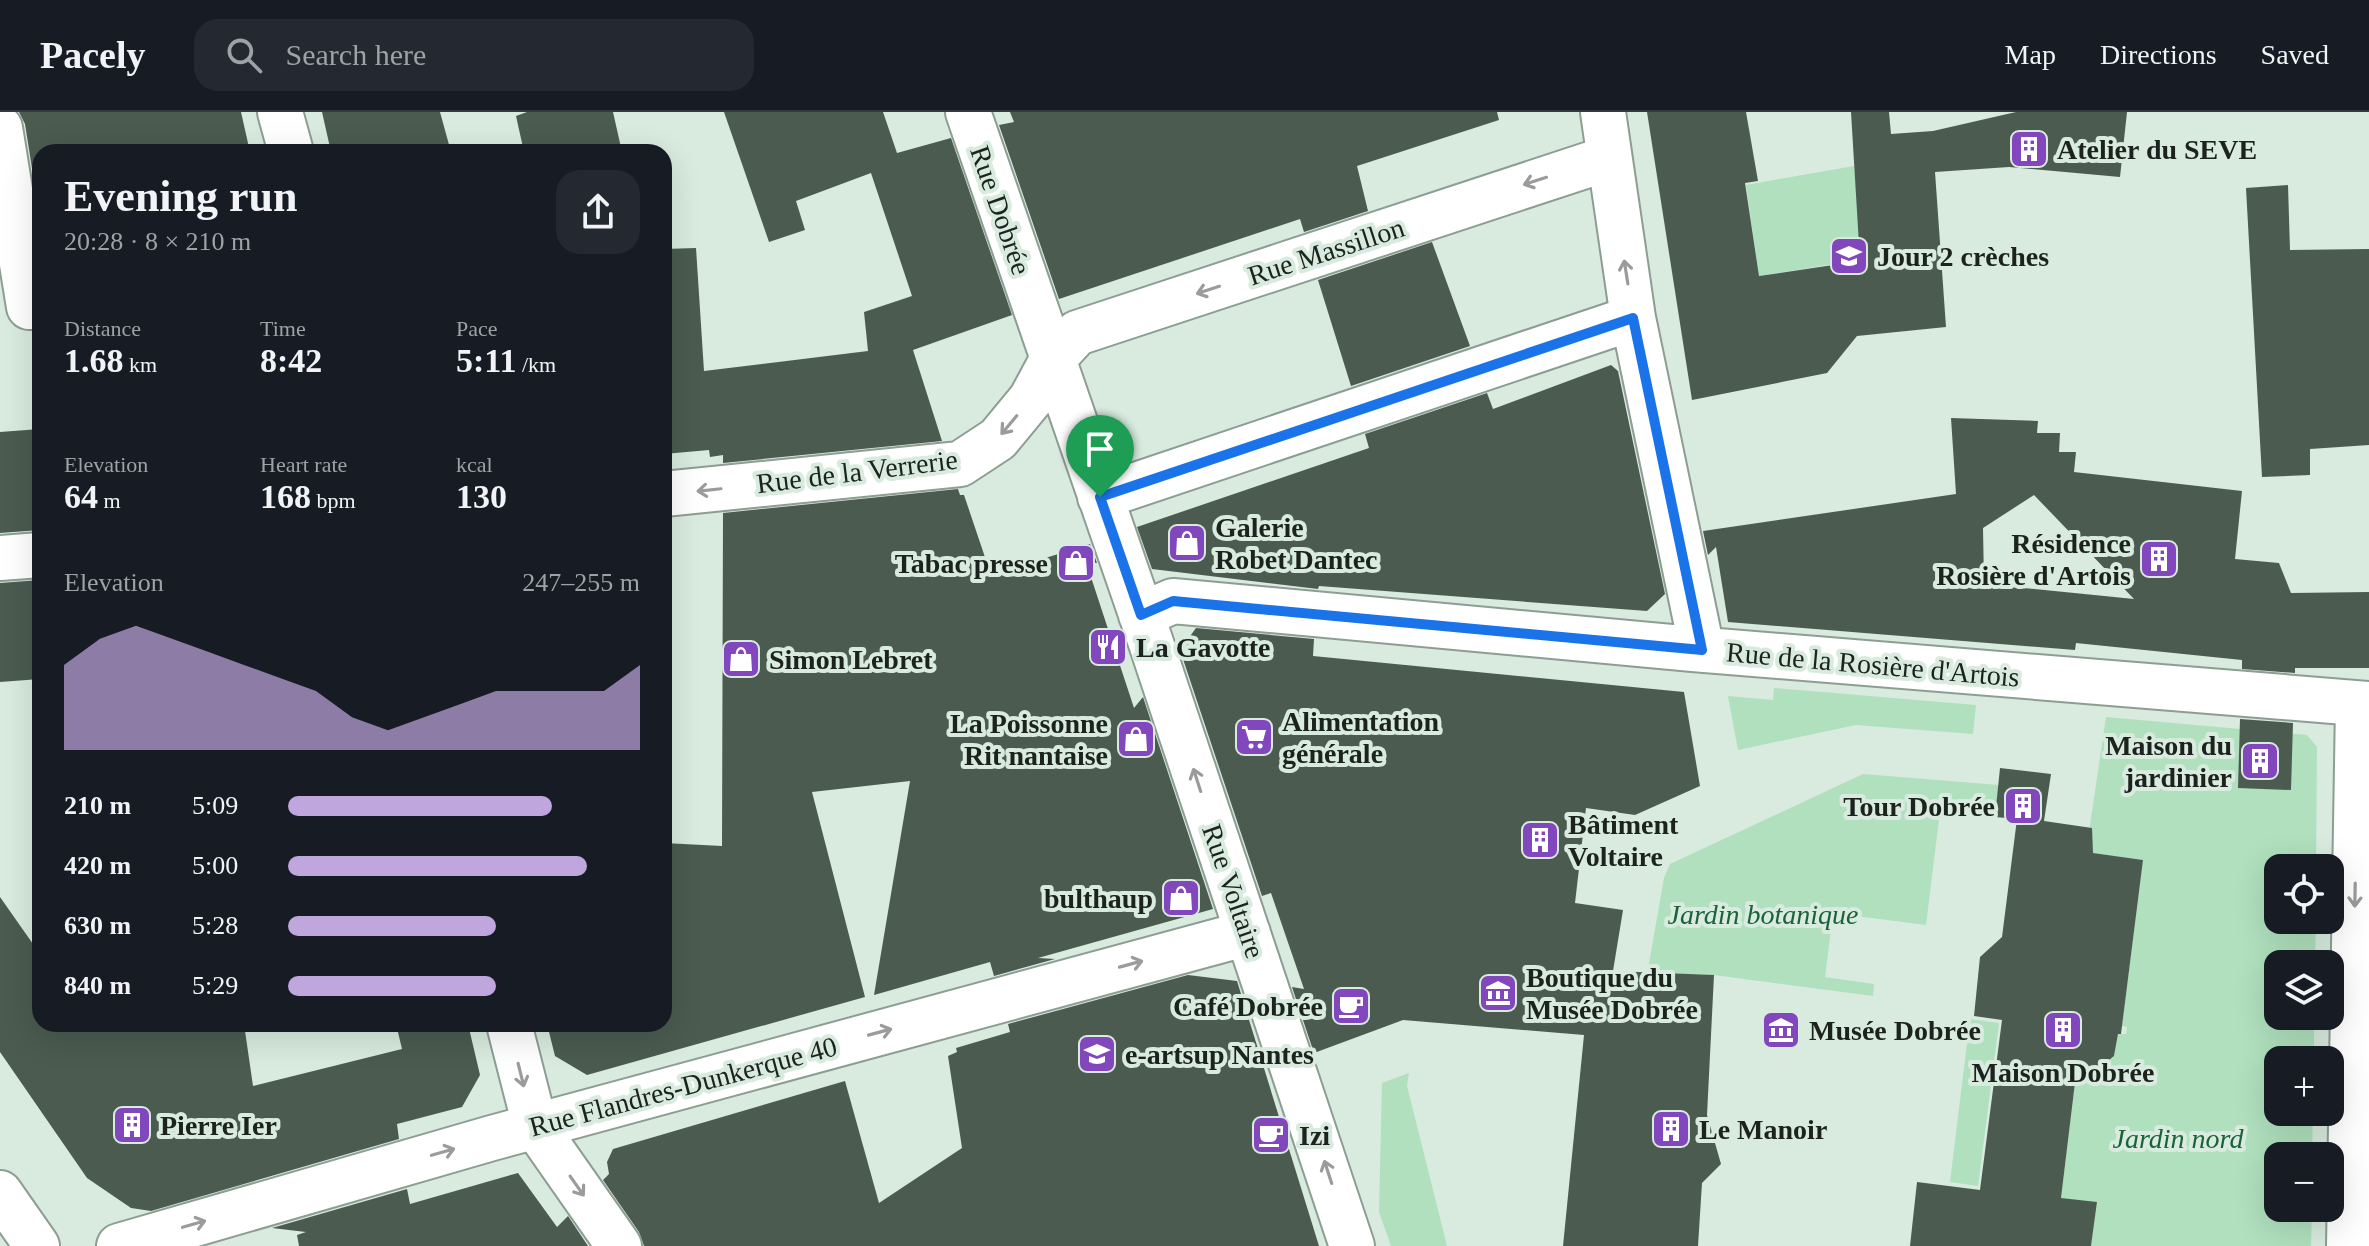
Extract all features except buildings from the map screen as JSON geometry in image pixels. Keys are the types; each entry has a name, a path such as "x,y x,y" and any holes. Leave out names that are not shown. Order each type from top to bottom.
{"street":[{"path":"280,112 289,144"},
{"name":"Rue Dobrée","path":"968,112 1052,360"},
{"path":"1603,112 1633,318 1702,650"},
{"path":"0,128 29,307"},
{"name":"Rue Massillon","path":"1052,360 1077,333 1609,158"},
{"path":"1106,516 1633,318"},
{"name":"Rue de la Verrerie","path":"672,493 960,464 998,439 1031,399 1052,360"},
{"name":"Rue Voltaire","path":"1052,360 1141,615 1352,1246"},
{"path":"0,558 32,556"},
{"name":"Rue de la Rosière d'Artois","path":"1141,615 1173,601 1702,650 2364,704"},
{"path":"2349,1246 2364,704"},
{"name":"Rue Flandres-Dunkerque 40","path":"119,1246 535,1126 1248,933"},
{"path":"511,1032 535,1126 619,1246"},
{"path":"0,1193 37,1246"}],"green space":[{"path":"1854,166 1864,259 1759,276 1746,185"},
{"path":"1774,688 1976,705 1973,734 1856,725 1738,750 1728,696 1773,700"},
{"name":"Jardin nord","path":"2106,717 2307,735 2317,747 2316,854 2264,854 2264,934 2316,934 2315,950 2264,950 2264,1030 2314,1030 2314,1046 2264,1046 2264,1126 2313,1126 2312,1142 2264,1142 2264,1222 2312,1222 2311,1246 2091,1246 2097,1203 2061,1198 2077,1066 2100,1068 2114,1057 2118,1034 2126,1034 2127,1027 2122,1026 2143,860 2086,852"},
{"name":"Jardin botanique","path":"1863,774 1999,785 1995,817 1940,811 1926,925 1833,913 1825,977 1874,984 1873,996 1714,975 1655,973 1617,1246 1638,1026 1664,878 1670,864"},
{"path":"1970,1019 1999,1023 1978,1186 1950,1182"},
{"path":"1409,1073 1407,1086 1447,1246 1391,1246 1379,1212 1382,1083"}],"place":[{"name":"Atelier du SEVE","path":"2029,149"},
{"name":"Jour 2 crèches","path":"1849,256"},
{"name":"Galerie Robet Dantec","path":"1187,543"},
{"name":"Résidence Rosière d'Artois","path":"2159,559"},
{"name":"Tabac presse","path":"1076,563"},
{"name":"La Gavotte","path":"1108,647"},
{"name":"Simon Lebret","path":"741,659"},
{"name":"Alimentation générale","path":"1254,737"},
{"name":"La Poissonne Rit nantaise","path":"1136,739"},
{"name":"Maison du jardinier","path":"2260,761"},
{"name":"Tour Dobrée","path":"2023,806"},
{"name":"Bâtiment Voltaire","path":"1540,840"},
{"name":"bulthaup","path":"1181,898"},
{"name":"Boutique du Musée Dobrée","path":"1498,993"},
{"name":"Café Dobrée","path":"1351,1006"},
{"name":"Musée Dobrée","path":"1781,1030"},
{"name":"Maison Dobrée","path":"2063,1030"},
{"name":"e-artsup Nantes","path":"1097,1054"},
{"name":"Pierre Ier","path":"132,1125"},
{"name":"Le Manoir","path":"1671,1129"},
{"name":"Izi","path":"1271,1135"}],"route":[{"path":"1633,318 1702,650 1173,601 1141,615 1100,497 1633,318"}]}
